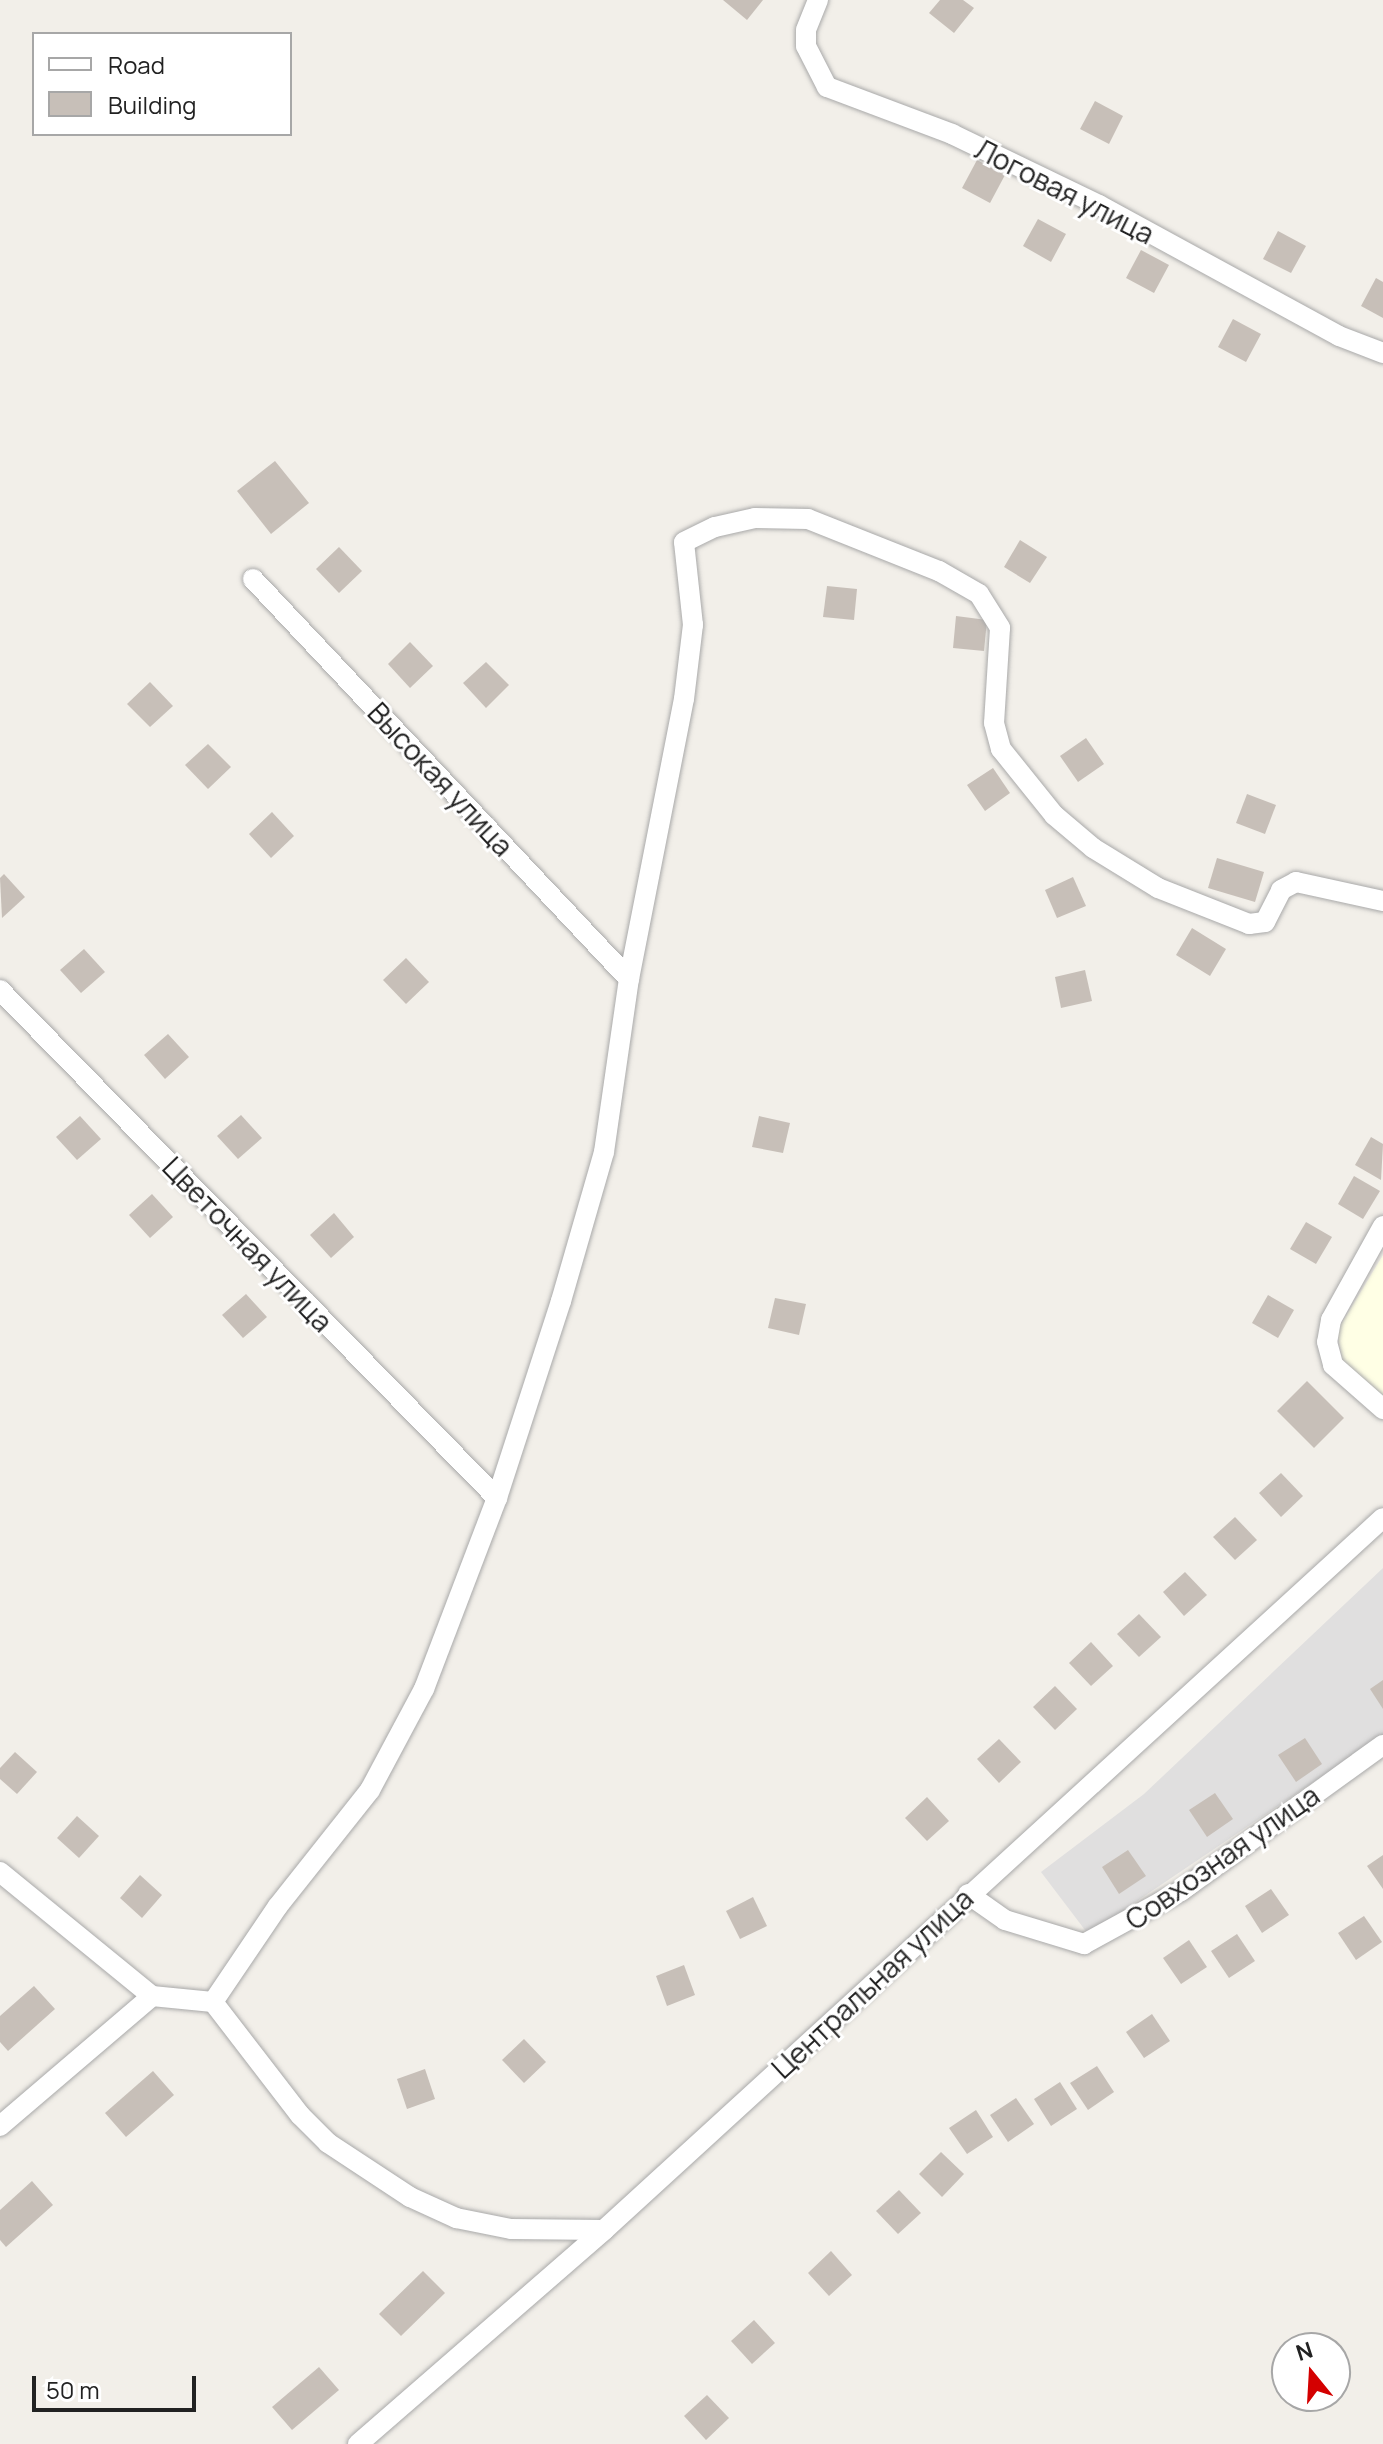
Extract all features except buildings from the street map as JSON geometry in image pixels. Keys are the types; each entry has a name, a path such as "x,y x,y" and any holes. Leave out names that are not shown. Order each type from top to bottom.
{"street":[{"name":"Логовая улица","path":"818,0 806,30 806,46 827,87 952,134 1099,205 1339,336 1383,353"},
{"path":"213,2002 278,1906 370,1790 392,1752 424,1689 497,1498 604,1152 629,979 692,648 692,596 684,542 715,527 755,518 808,519 939,571 979,594 1000,628 994,723 1001,749 1054,815 1093,848 1158,888 1249,924 1265,922 1281,890 1296,882 1383,901"},
{"name":"Высокая улица","path":"253,579 629,979"},
{"name":"Цветочная улица","path":"0,990 497,1498"},
{"path":"1383,1226 1331,1320 1327,1342 1333,1365 1383,1409"},
{"name":"Центральная улица","path":"358,2444 604,2230 968,1894 1383,1518"},
{"name":"Совхозная улица","path":"968,1894 1005,1920 1084,1944 1181,1891 1383,1745"},
{"path":"0,1872 152,1996 213,2002 318,2134 357,2166 410,2197 456,2218 511,2229 604,2230"},
{"path":"0,2126 152,1996"}],"shaded area":[{"path":"1383,1255 1383,1395 1343,1362 1337,1331"},
{"path":"1383,1568 1383,1735 1088,1934 1041,1872 1144,1794"}]}
